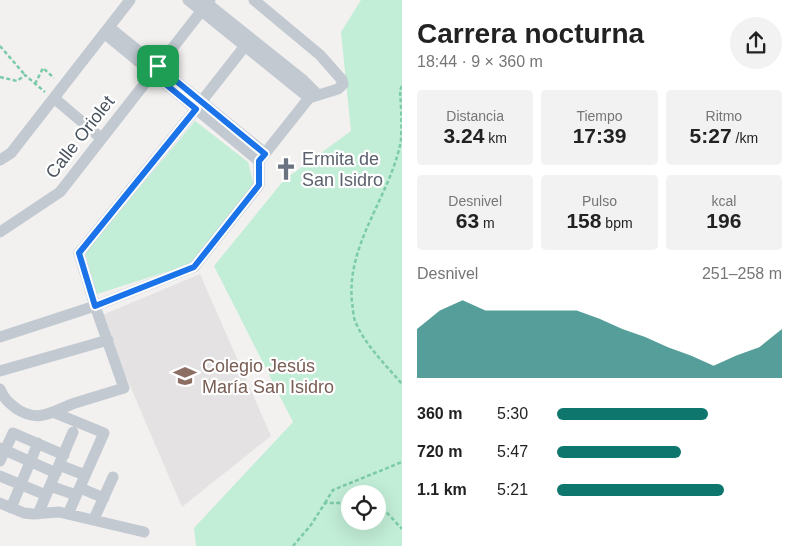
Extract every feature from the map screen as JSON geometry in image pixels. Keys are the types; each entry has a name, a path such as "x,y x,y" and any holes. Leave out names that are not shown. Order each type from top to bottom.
{"street":[{"path":"0,160 11,153 130,0"},
{"path":"188,0 205,4 302,78 313,97"},
{"path":"0,337 95,306 194,267 259,185 262,157 313,97 338,89 343,84 338,74 320,55 254,0"},
{"path":"205,4 245,46 313,97"},
{"name":"Calle Oriolet","path":"0,232 60,192 205,4"},
{"path":"106,30 262,157"},
{"path":"0,389 4,403 24,413 37,416 55,412 124,388 95,306 79,253 245,46"},
{"path":"54,98 101,138"},
{"path":"0,371 108,340"},
{"path":"55,412 104,434 68,514"},
{"path":"38,514 73,432"},
{"path":"59,464 38,444 13,433 2,453 30,462 59,464 85,475"},
{"path":"38,444 20,485 5,506 24,513 38,514 51,512 68,514 144,532"},
{"path":"0,476 20,485 48,490 78,492 104,498"},
{"path":"94,519 113,477"}],"path":[{"path":"0,46 35,84 54,98"},
{"path":"35,84 43,68 64,86"},
{"path":"0,77 17,81 26,75"},
{"path":"402,86 400,90 402,139 390,178 356,255 351,290 354,319 364,340 402,384"},
{"path":"293,546 311,525 333,490 402,462"},
{"path":"325,503 341,503"},
{"path":"386,512 402,529"}],"shaded area":[{"name":"Colegio Jesús María San Isidro","path":"200,274 271,436 182,507 100,316"}],"green space":[{"path":"361,0 402,0 402,546 196,546 194,528 293,422 214,266 284,180 351,131 341,32"},
{"path":"195,121 248,162 254,185 191,264 97,294 85,253"}],"place":[{"name":"Ermita de San Isidro","path":"286,169"},
{"name":"Colegio Jesús María San Isidro","path":"185,376"}],"route":[{"path":"158,66 265,154 259,161 259,185 194,267 95,306 79,253 196,109 152,73 158,66"}]}
